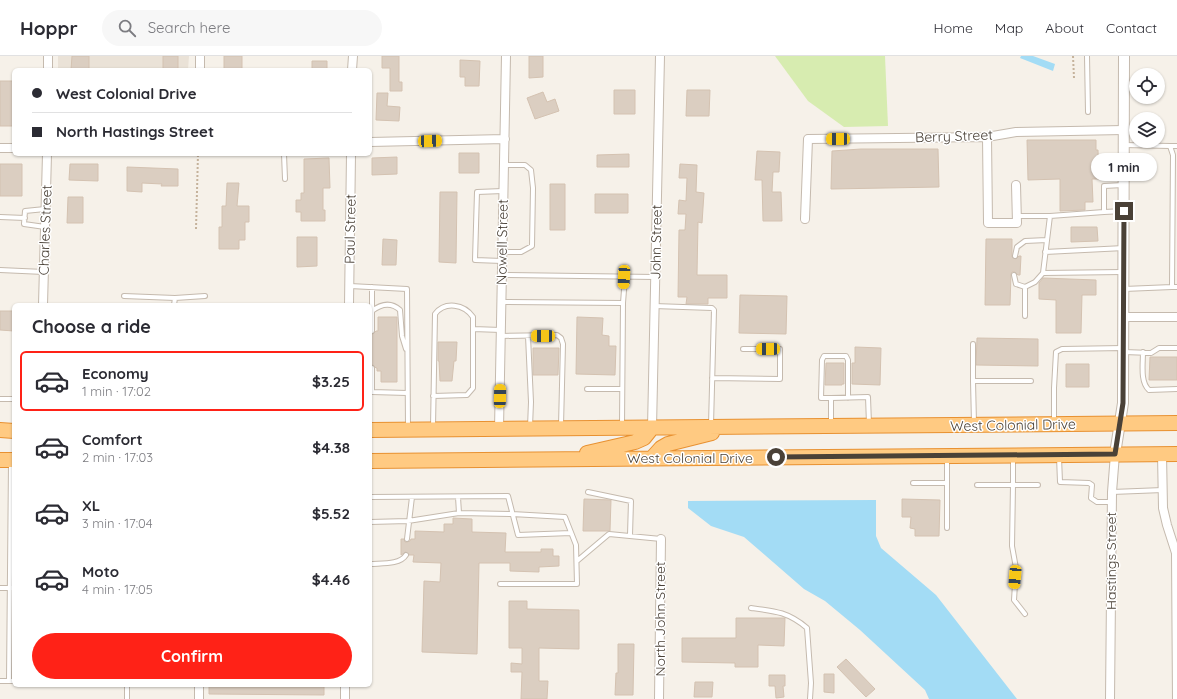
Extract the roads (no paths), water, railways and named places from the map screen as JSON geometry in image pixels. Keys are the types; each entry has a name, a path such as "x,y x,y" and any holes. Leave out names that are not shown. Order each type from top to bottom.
{"highway":[{"name":"West Colonial Drive","path":"372,430 1177,423"},
{"path":"652,458 661,448 668,444 738,427"},
{"path":"558,459 635,442 644,438 652,428"},
{"path":"0,430 12,430"},
{"name":"West Colonial Drive","path":"372,460 1177,454"}],"street":[{"path":"48,56 48,68"},
{"path":"200,56 200,68"},
{"path":"352,68 353,56"},
{"name":"Nowell Street","path":"499,429 506,56"},
{"name":"John Street","path":"652,428 660,56"},
{"name":"Hastings Street","path":"1110,699 1112,492 1115,454 1123,403 1124,56"},
{"name":"Berry Street","path":"805,219 808,139 987,137 1016,132 1124,130"},
{"path":"987,137 988,223 1017,223 1016,185"},
{"path":"372,142 505,139"},
{"path":"0,148 12,148"},
{"name":"Charles Street","path":"43,303 47,156"},
{"name":"Paul Street","path":"349,303 351,156"},
{"path":"1124,317 1177,317"},
{"path":"1162,454 1163,508 1166,525 1176,553 1177,699"},
{"name":"North John Street","path":"659,699 661,539"},
{"path":"199,687 199,699"},
{"path":"345,687 345,699"}],"lane":[{"path":"1088,56 1088,112"},
{"path":"1124,144 1177,146"},
{"path":"1124,289 1175,287 1173,161 1170,146"},
{"path":"284,156 285,179"},
{"path":"502,252 521,252 532,246 531,170 525,165 504,165"},
{"path":"1104,212 1104,186 1124,186"},
{"path":"502,260 475,260 477,192 504,192"},
{"path":"45,227 24,224 24,218 25,211 46,209"},
{"path":"1017,216 1050,216 1124,211"},
{"path":"1014,275 1016,284 1025,287 1035,282 1043,273 1050,216"},
{"path":"0,217 24,218"},
{"path":"1015,256 1017,247 1025,241 1047,240"},
{"path":"1045,252 1124,248"},
{"path":"0,270 44,272"},
{"path":"1043,273 1124,272"},
{"path":"502,275 655,277"},
{"path":"622,428 624,277"},
{"path":"349,286 407,289 408,429"},
{"path":"372,287 372,331"},
{"path":"1025,287 1025,316"},
{"path":"124,296 175,298 205,296"},
{"path":"174,303 175,298"},
{"path":"501,302 623,303"},
{"path":"372,311 379,306 386,305 396,306 400,310 402,336 408,353"},
{"path":"654,306 712,308 714,310 711,427"},
{"path":"433,396 467,395 473,388 473,317 468,310 460,307 444,307 434,314 433,396 433,429"},
{"path":"473,329 528,336 557,335 561,338 563,344 561,428"},
{"path":"528,336 531,402 530,429"},
{"path":"973,344 974,425"},
{"path":"1054,424 1056,352 1062,349 1124,350 1151,353 1159,348 1177,348"},
{"path":"712,378 780,379 780,349 743,349"},
{"path":"1143,352 1145,387 1149,390 1177,390"},
{"path":"848,398 848,360 846,356 824,356 822,360 821,398 831,398 848,398 868,398 868,426"},
{"path":"372,368 372,392 407,393"},
{"path":"974,381 1031,381"},
{"path":"587,389 622,390"},
{"path":"831,398 831,426"},
{"path":"0,400 12,399"},
{"path":"1013,455 1012,546 1016,568 1014,600 1025,614"},
{"path":"1059,455 1060,482 1089,482 1092,485 1091,498 1097,502 1112,502"},
{"path":"947,456 947,528"},
{"path":"0,681 9,681 12,588 8,460"},
{"path":"913,483 947,483"},
{"path":"976,486 1038,485"},
{"path":"1112,492 1125,490 1162,490"},
{"path":"588,492 631,501 630,535"},
{"path":"372,497 508,496 518,535 571,533"},
{"path":"407,539 412,497"},
{"path":"458,497 459,513"},
{"path":"372,522 408,521 459,513 565,517 576,545 577,584 500,584"},
{"path":"577,561 609,534 661,539"},
{"path":"372,564 399,561 406,555"},
{"path":"0,588 12,588"},
{"path":"751,608 785,613 800,621 807,628 811,683 810,699"},
{"path":"127,687 127,699"}],"water":[{"path":"1021,56 1033,56 1055,64 1053,71 1020,58"},
{"path":"876,500 876,536 881,548 936,595 1017,699 929,699 925,690 860,630 825,601 804,589 744,537 711,526 688,508 688,501"}]}
